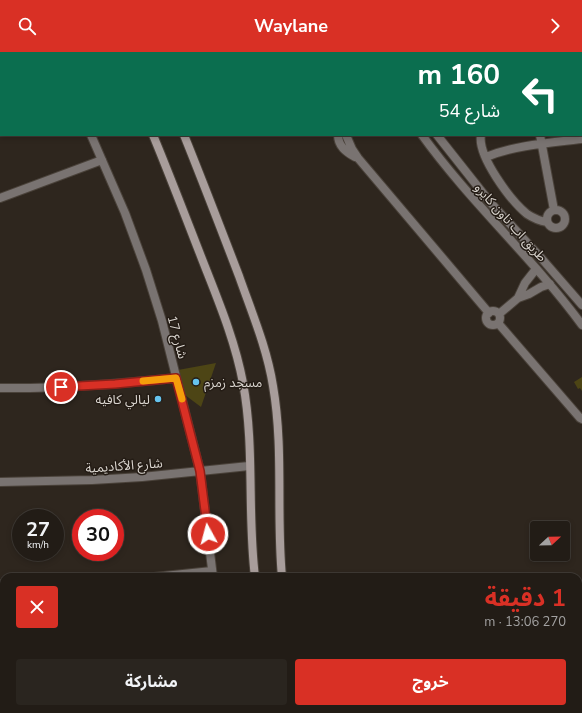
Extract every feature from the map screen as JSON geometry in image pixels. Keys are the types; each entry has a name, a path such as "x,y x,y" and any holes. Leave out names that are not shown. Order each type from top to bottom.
{"main road":[{"path":"153,136 221,306 240,367 246,400 249,434 251,527 255,573"},
{"path":"184,136 256,320 270,369 276,403 278,431 282,573"}],"street":[{"name":"شارع 17","path":"91,136 125,213 146,270 162,321 200,471 213,573"},
{"path":"338,136 341,146 358,158"},
{"path":"346,136 358,158 489,313"},
{"name":"طريق اب تاون كايرو","path":"423,136 461,185 550,284 582,325"},
{"name":"طريق اب تاون كايرو","path":"438,136 490,202 580,302"},
{"path":"481,136 481,145 497,179 523,210 534,218 547,222 554,228 562,225 564,219 562,213 557,210 551,211 547,216 547,222"},
{"path":"486,157 541,139 582,139"},
{"path":"541,139 554,210"},
{"path":"0,198 102,160"},
{"path":"518,298 525,283 536,269 547,272 580,302"},
{"path":"499,314 518,298 550,284"},
{"path":"498,323 493,325 488,323 486,317 489,313 494,311 499,314"},
{"path":"498,323 500,319 499,314"},
{"path":"498,323 582,419"},
{"path":"0,388 84,386 176,378"},
{"name":"شارع الأكاديمية","path":"0,482 92,480 249,466"}],"building":[{"name":"مسجد زمزم","path":"216,363 201,407 185,395 178,370"},
{"path":"582,377 582,391 580,388 578,389 574,382"}],"slow traffic":[{"path":"143,381 176,378 182,399"}],"place":[{"name":"مسجد زمزم","path":"196,382"},
{"name":"ليالي كافيه","path":"158,399"}],"route":[{"path":"61,387 115,384 176,378 200,471 208,534"}]}
